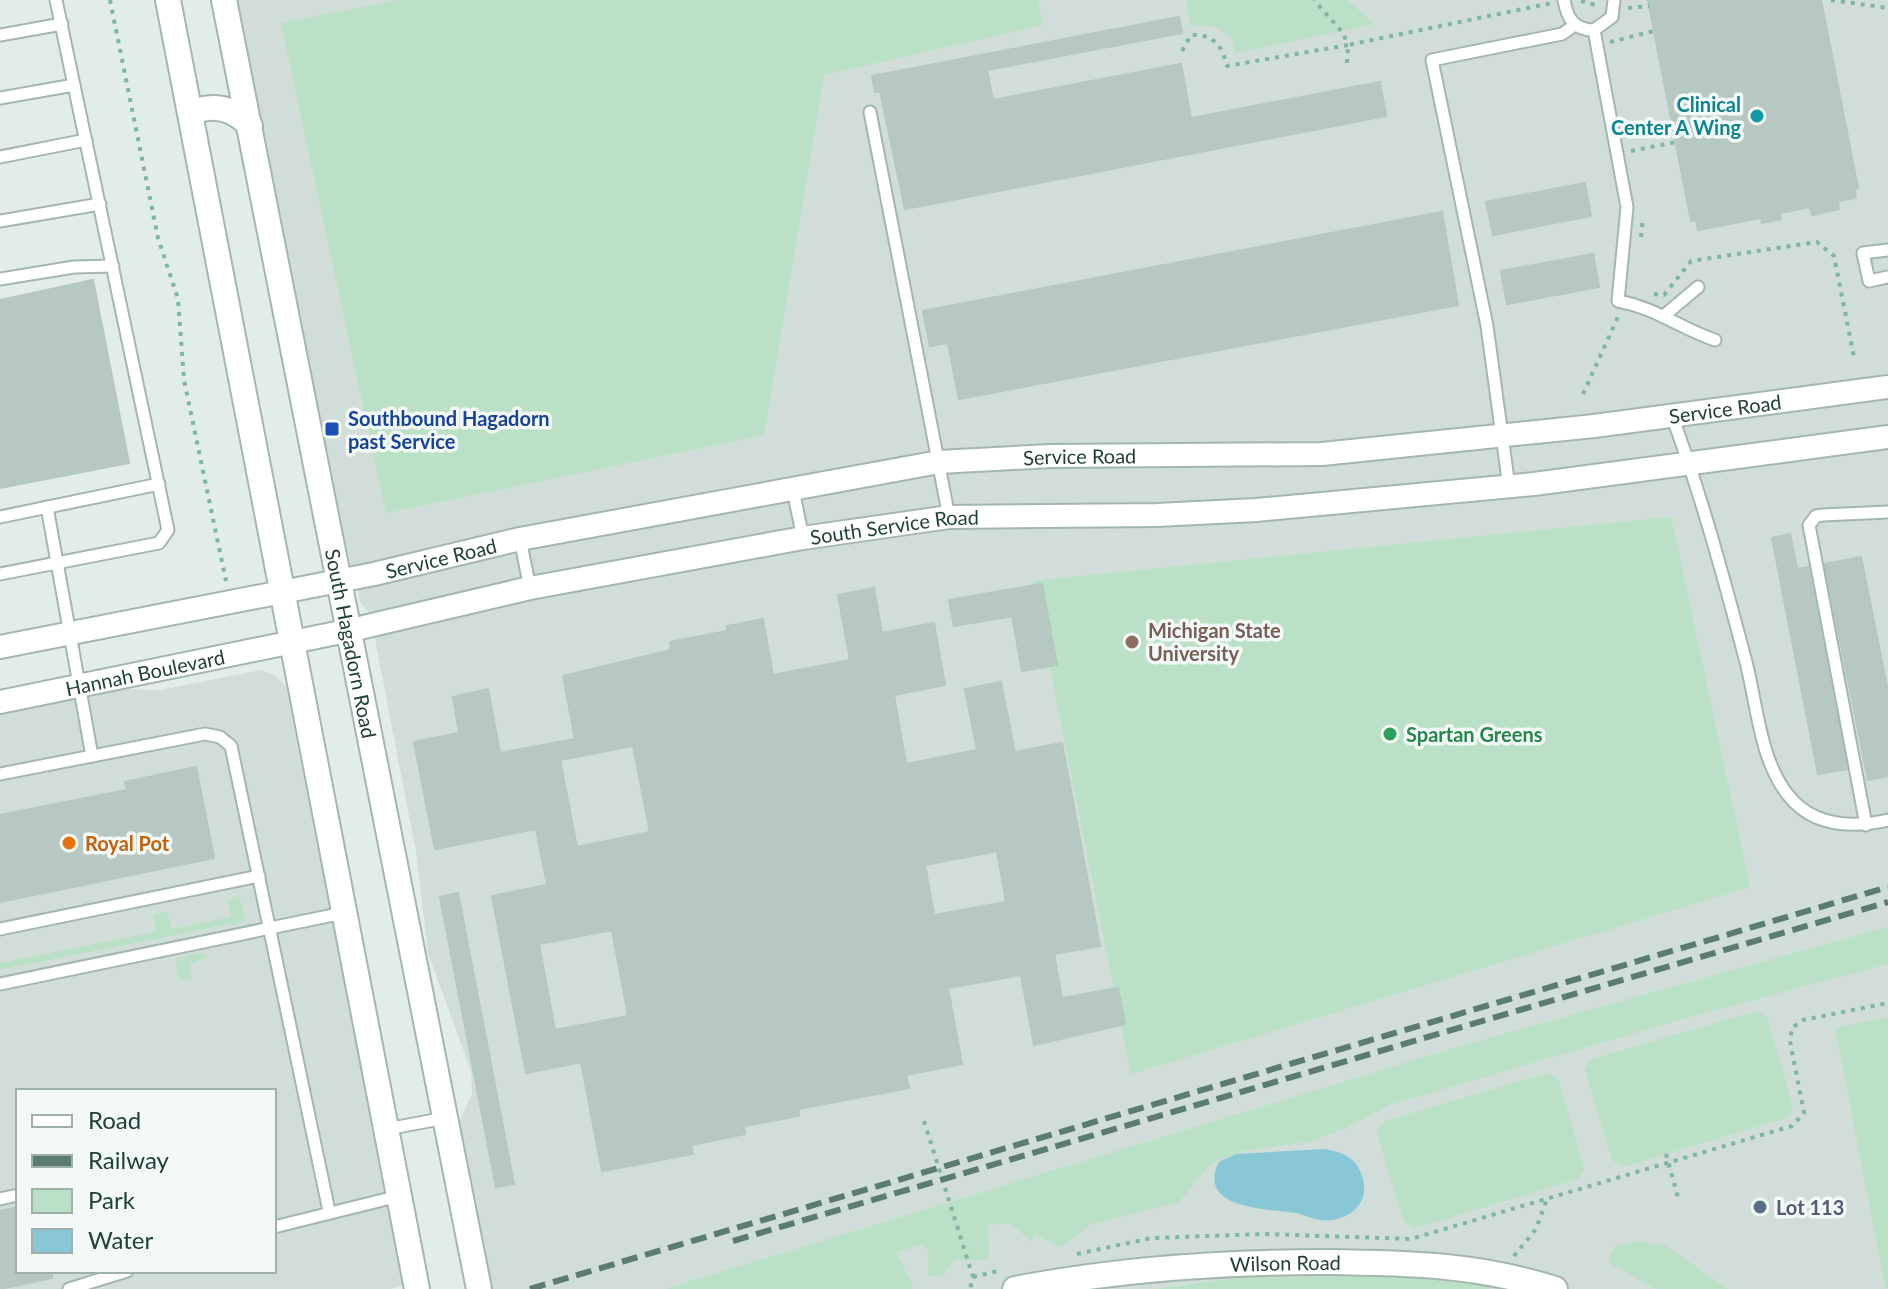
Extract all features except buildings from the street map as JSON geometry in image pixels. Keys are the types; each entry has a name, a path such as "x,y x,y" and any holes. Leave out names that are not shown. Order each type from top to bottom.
{"street":[{"path":"168,0 417,1289"},
{"name":"South Hagadorn Road","path":"224,0 341,579 479,1289"},
{"path":"191,113 207,108 226,109 250,126"},
{"name":"Service Road","path":"280,592 520,539 939,462 1051,456 1322,454 1672,416 1888,387"},
{"path":"1509,487 1691,466 1888,437"},
{"name":"South Service Road","path":"290,643 530,588 803,538 949,517 1242,511 1509,487"},
{"path":"0,647 280,592"},
{"name":"Hannah Boulevard","path":"0,702 290,643"},
{"path":"1109,1289 1124,1281 1207,1275 1249,1263"},
{"name":"Wilson Road","path":"1009,1280 1249,1263 1414,1263 1504,1273 1555,1289"}],"lane":[{"path":"0,574 159,543 168,530 56,0"},
{"path":"1564,0 1565,11 1575,25 1594,30"},
{"path":"1594,30 1612,17 1614,0"},
{"path":"0,35 62,24"},
{"path":"1509,487 1499,436 1487,326 1432,60 1562,34 1575,25"},
{"path":"1594,30 1627,207 1618,301 1666,314 1685,328 1715,340"},
{"path":"0,98 74,85"},
{"path":"870,112 949,517"},
{"path":"0,157 86,140"},
{"path":"0,221 100,204"},
{"path":"1888,250 1863,253 1869,281 1888,277"},
{"path":"0,279 74,267 113,266"},
{"path":"1666,314 1698,287"},
{"path":"1672,416 1709,520 1773,774 1805,812 1843,825 1866,825 1888,820"},
{"path":"0,517 159,484"},
{"path":"793,490 803,538"},
{"path":"47,507 92,756"},
{"path":"1866,825 1809,525 1816,516 1888,512"},
{"path":"520,539 530,588"},
{"path":"0,774 205,734 226,741 234,752 329,1211"},
{"path":"0,929 259,876"},
{"path":"0,984 343,913"},
{"path":"386,1129 445,1118"},
{"path":"276,1226 399,1196"},
{"path":"69,1289 121,1273"}],"path":[{"path":"110,0 158,238 178,299 184,380 226,581"},
{"path":"1314,0 1343,33 1348,45 1347,63"},
{"path":"1182,51 1191,35 1205,34 1214,39 1227,66 1348,45 1564,0"},
{"path":"1831,0 1888,8"},
{"path":"1611,51 1610,42 1654,31"},
{"path":"1628,139 1633,165"},
{"path":"1631,151 1676,142"},
{"path":"1834,256 1854,357"},
{"path":"1063,1257 1152,1238 1264,1234 1411,1239 1747,1140 1792,1126 1801,1119 1803,1107 1790,1041 1795,1024 1888,1003"},
{"path":"924,1121 973,1277 970,1289"},
{"path":"1745,1130 1747,1140"},
{"path":"1666,1154 1679,1201"},
{"path":"1537,1191 1544,1200"},
{"path":"1504,1273 1536,1229 1544,1200"},
{"path":"1456,1215 1458,1225"},
{"path":"973,1277 1009,1280"}],"shaded area":[{"name":"Michigan State University","path":"236,0 1888,0 1888,1289 490,1289 458,1125 472,1094 471,1071 428,953 416,852 370,613 361,604 347,549"},
{"path":"261,670 275,675 286,687 404,1285 390,1289 0,1289 0,711 113,689 160,690"}],"green space":[{"path":"399,0 1038,0 1043,25 824,75 764,435 386,513 281,23"},
{"path":"1186,0 1347,0 1375,24 1235,53 1233,38 1223,31 1208,26 1191,27"},
{"name":"Spartan Greens","path":"1671,517 1750,887 1131,1074 1033,581"},
{"path":"239,896 246,921 0,970 0,963 155,932 154,914 167,912 172,929 231,917 228,899"},
{"path":"1888,927 1888,964 1693,1016 1389,1105 1344,1129 1308,1142 1242,1151 1211,1163 1179,1202 1090,1225 1061,1247 1036,1235 1031,1241 1010,1223 987,1225 990,1248 987,1260 955,1260 942,1276 928,1276 929,1251 923,1245 896,1252 914,1289 665,1289 1464,1045"},
{"path":"201,953 207,957 190,964 191,979 179,980 176,959"},
{"path":"1757,1011 1767,1017 1793,1107 1787,1118 1622,1167 1612,1160 1585,1070 1592,1059"},
{"path":"1888,1017 1888,1289 1886,1289 1835,1028"},
{"path":"1547,1073 1558,1079 1584,1168 1578,1179 1415,1228 1404,1222 1377,1133 1382,1122"},
{"path":"1637,1241 1666,1246 1728,1289 1656,1289 1610,1264 1609,1257 1616,1246"},
{"path":"1420,1276 1490,1284 1489,1289 1154,1289 1242,1278"}],"water":[{"path":"1325,1149 1353,1160 1362,1176 1363,1196 1347,1215 1320,1220 1296,1213 1254,1208 1226,1198 1217,1190 1214,1178 1219,1162 1236,1154"}],"railway":[{"path":"530,1289 1888,887"},
{"path":"733,1241 1888,902"}],"place":[{"name":"Clinical Center A Wing","path":"1757,116"},
{"name":"Southbound Hagadorn past Service","path":"332,429"},
{"name":"Michigan State University","path":"1132,642"},
{"name":"Spartan Greens","path":"1390,734"},
{"name":"Royal Pot","path":"69,843"},
{"name":"Lot 113","path":"1760,1207"}]}
